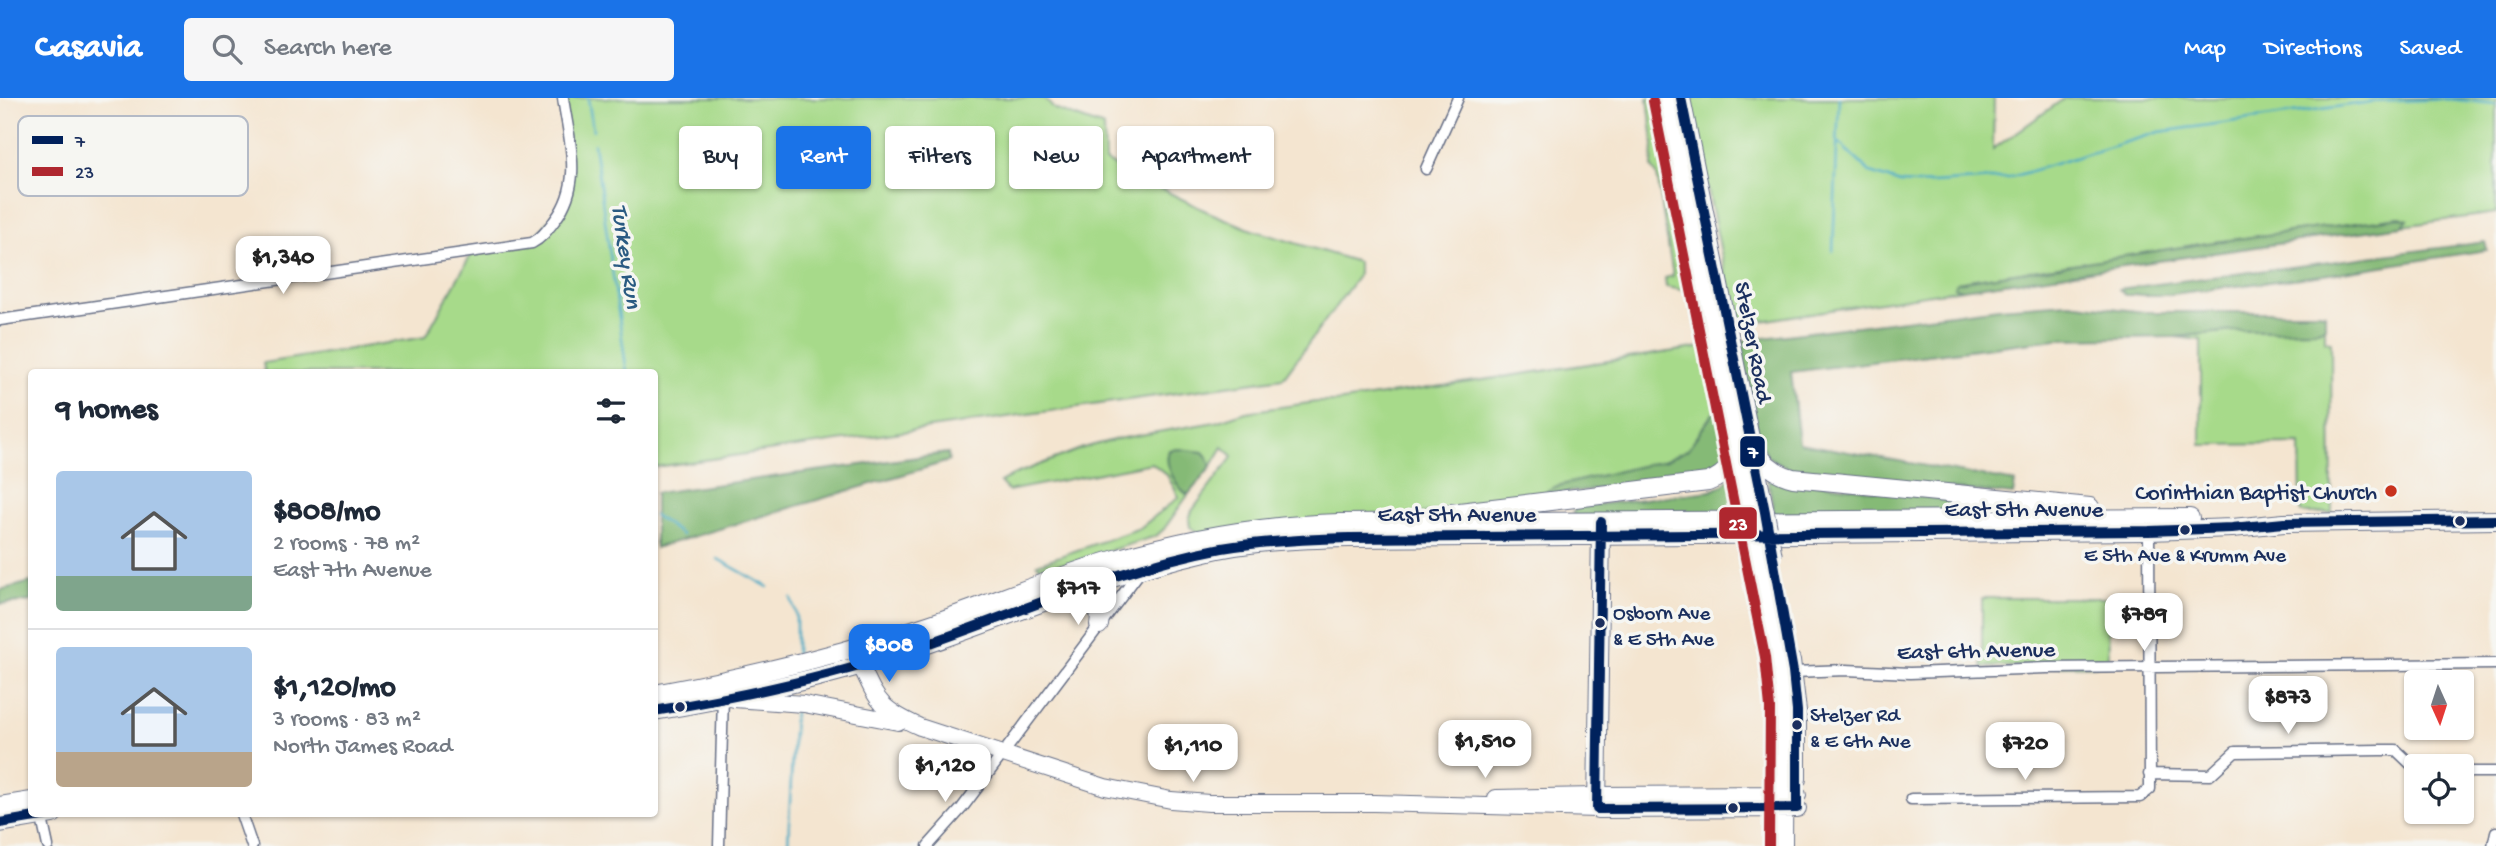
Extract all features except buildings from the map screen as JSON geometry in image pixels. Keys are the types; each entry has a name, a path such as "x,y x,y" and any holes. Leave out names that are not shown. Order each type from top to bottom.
{"main road":[{"name":"Stelzer Road","path":"1667,98 1709,269"},
{"name":"Stelzer Road","path":"1681,98 1709,269 1793,672 1797,710 1788,844"},
{"path":"1340,523 1455,513 1708,482 1722,474 1733,463 1742,436"},
{"path":"1742,436 1766,465 1793,478 2095,508 2149,525"},
{"name":"East 5th Avenue","path":"658,694 722,690 861,666 1143,568 1203,552 1311,539 1601,530 2149,525 2227,519 2284,523 2496,520"},
{"name":"East 5th Avenue","path":"658,710 931,624 1052,579 1158,548 1207,537 1291,526 1340,523 1601,530"},
{"path":"1597,803 1601,530"},
{"name":"Stelzer Road","path":"1767,556 1782,672 1791,802"},
{"path":"1075,590 1086,592 1094,601 1099,610 1099,625"},
{"path":"1597,803 1791,802"},
{"path":"1732,808 1791,802"},
{"path":"1597,803 1756,811 1772,818 1780,826 1788,844"},
{"path":"0,806 28,809"},
{"path":"0,823 28,815"}],"street":[{"path":"0,320 532,243 546,232 562,212 571,191 573,171 563,98"},
{"path":"1426,169 1458,98"},
{"path":"1911,799 2129,797 2140,796 2150,789 2149,525"},
{"path":"928,846 962,808 1158,548"},
{"path":"852,649 871,689 883,707 896,716 920,727 1105,787 1171,800 1247,804 1374,803 1438,799 1597,803"},
{"name":"East 6th Avenue","path":"1793,672 1846,670 1910,673 2048,668 2496,664"},
{"path":"719,846 722,690 841,710 920,727"},
{"path":"2149,774 2210,775 2235,752 2396,750 2404,758"},
{"path":"2474,772 2496,772"},
{"path":"43,817 48,846"},
{"path":"242,817 252,846"},
{"path":"2493,846 2496,832"}],"green space":[{"path":"563,98 1044,98 1054,109 1101,126 1009,126 1009,189 1103,189 1103,127 1105,161 1117,167 1117,189 1162,189 1252,230 1358,262 1358,276 1283,378 658,467 658,369 264,369 263,363 425,337 472,253 532,243 571,191"},
{"path":"1648,98 1658,98 1698,293 1666,287 1665,278 1673,276 1657,175 1652,168 1653,143"},
{"path":"1689,98 1994,98 1993,149 2065,98 2496,98 2496,213 2402,226 2408,220 2400,217 2208,243 1957,282 1955,287 1963,289 1736,325"},
{"path":"2400,217 2408,220 2402,226 1963,289 1954,287 1957,282 2208,243"},
{"path":"2485,242 2487,250 2324,275 2164,295 2125,295 2119,289"},
{"path":"2069,303 2144,312 2317,312 2325,313 2325,327 2318,330 2235,331 2175,337 2056,339 1791,372 1799,443 2015,482 2013,495 1797,473 1768,457 1759,441 1740,341 1999,308"},
{"path":"2325,327 2325,341 2331,342 2332,513 2301,513 2300,444 2201,445 2201,340 2175,337 2235,331 2318,330"},
{"path":"1709,346 1722,410 1710,417 1687,450 1666,460 1547,494 1450,511 1200,533 1190,527 1189,519 1192,511 1233,456 1223,447 1211,467 1208,458 1183,491 1188,495 1156,536 1044,570 1037,564 1140,528 1179,497 1167,475 1152,463 1008,491 1000,482 1083,448 1117,439 1215,422 1246,412 1316,402 1336,402"},
{"path":"1722,410 1727,439 1726,456 1715,470 1705,476 1546,495 1548,490 1557,486 1666,460 1687,450 1715,411"},
{"path":"1169,450 1203,452 1211,467 1188,495 1175,481 1169,468"},
{"path":"948,453 949,461 658,547 658,493"},
{"path":"1736,475 1743,513 1575,517 1573,512 1577,507 1711,491 1722,486"},
{"path":"1770,477 1964,502 1967,506 1964,512 1774,514 1768,479"},
{"path":"28,583 28,601 0,604 0,590"},
{"path":"1982,598 2108,598 2109,665 1982,667"}],"waterway":[{"name":"Turkey Run","path":"588,98 593,130"},
{"path":"1833,251 1839,98"},
{"path":"1837,141 1871,173 1900,183 1918,184 2008,178 2159,132 2371,102 2449,99 2496,104"},
{"name":"Turkey Run","path":"594,144 626,369"},
{"name":"Turkey Run","path":"658,518 682,535"},
{"name":"Turkey Run","path":"718,559 768,587"},
{"name":"Turkey Run","path":"791,598 796,614 796,655"},
{"name":"Turkey Run","path":"788,846 794,712"}],"transit line":[{"name":"7","path":"1681,98 1765,512 1793,672 1797,711 1797,808"},
{"name":"23","path":"1653,101 1765,657 1770,708 1769,846"},
{"name":"7","path":"658,710 747,694 838,672 898,654 1139,569 1180,557 1254,544 1349,538 2149,531 2284,523 2496,520"},
{"name":"7","path":"1597,809 1601,522"},
{"name":"7","path":"1597,809 1797,808"},
{"name":"7","path":"0,823 35,817"}],"place":[{"name":"Corinthian Baptist Church","path":"2391,491"},
{"name":"E 5th Ave & Krumm Ave","path":"2185,530"},
{"name":"Osborn Ave & E 5th Ave","path":"1600,623"},
{"name":"Stelzer Rd & E 6th Ave","path":"1797,725"}]}
